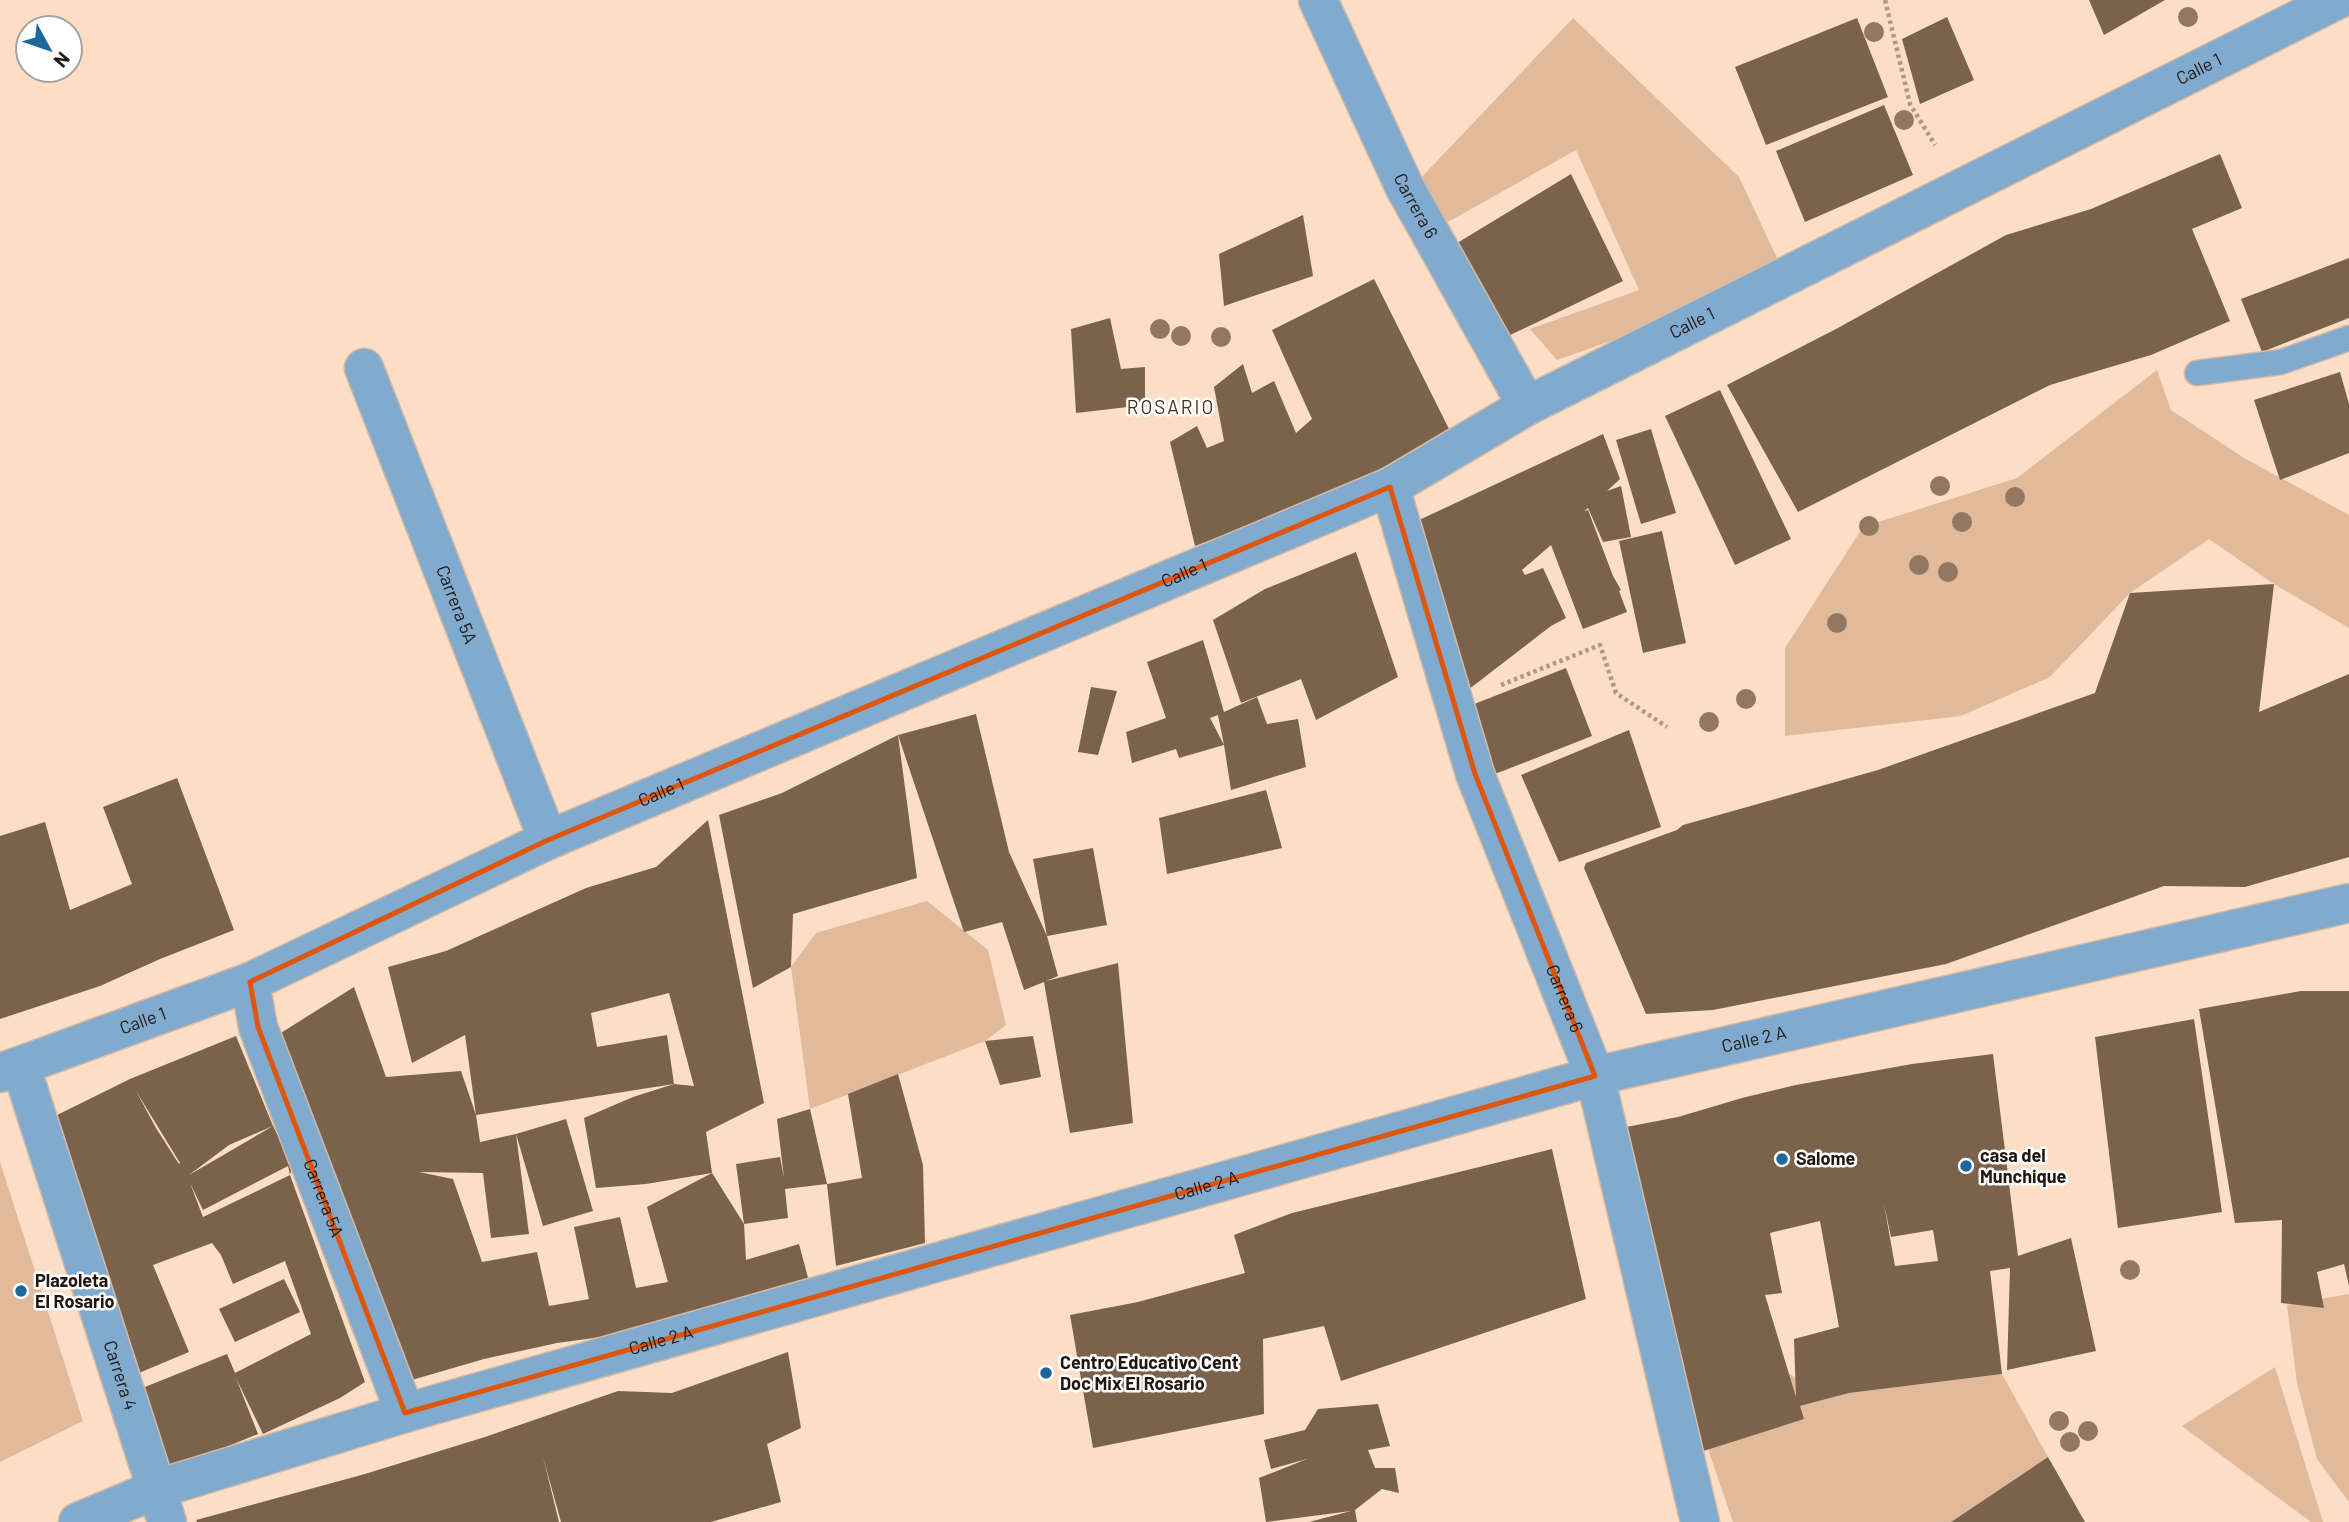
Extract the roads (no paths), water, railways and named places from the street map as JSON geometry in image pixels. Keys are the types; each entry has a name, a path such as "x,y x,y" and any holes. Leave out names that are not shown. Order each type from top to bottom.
{"street":[{"name":"Carrera 6","path":"1318,0 1404,186 1527,406"},
{"name":"Calle 1","path":"10,1070 250,982 548,840 1390,487 1527,406 2337,0"},
{"name":"Carrera 5A","path":"364,368 548,840"},
{"name":"Carrera 6","path":"1390,487 1475,774 1595,1076 1700,1522"},
{"name":"Calle 2 A","path":"78,1522 162,1505 405,1413 1595,1076 2349,903"},
{"name":"Carrera 5A","path":"250,982 258,1027 405,1413"},
{"name":"Carrera 4","path":"10,1070 162,1505"}],"lane":[{"path":"2197,373 2281,362 2349,338"}],"place":[{"name":"Salome","path":"1782,1159"},
{"name":"casa del Munchique","path":"1966,1166"},
{"name":"Plazoleta El Rosario","path":"21,1291"},
{"name":"Centro Educativo Cent Doc Mix El Rosario","path":"1046,1373"}],"district":[{"name":"ROSARIO","path":"1171,407"}]}
